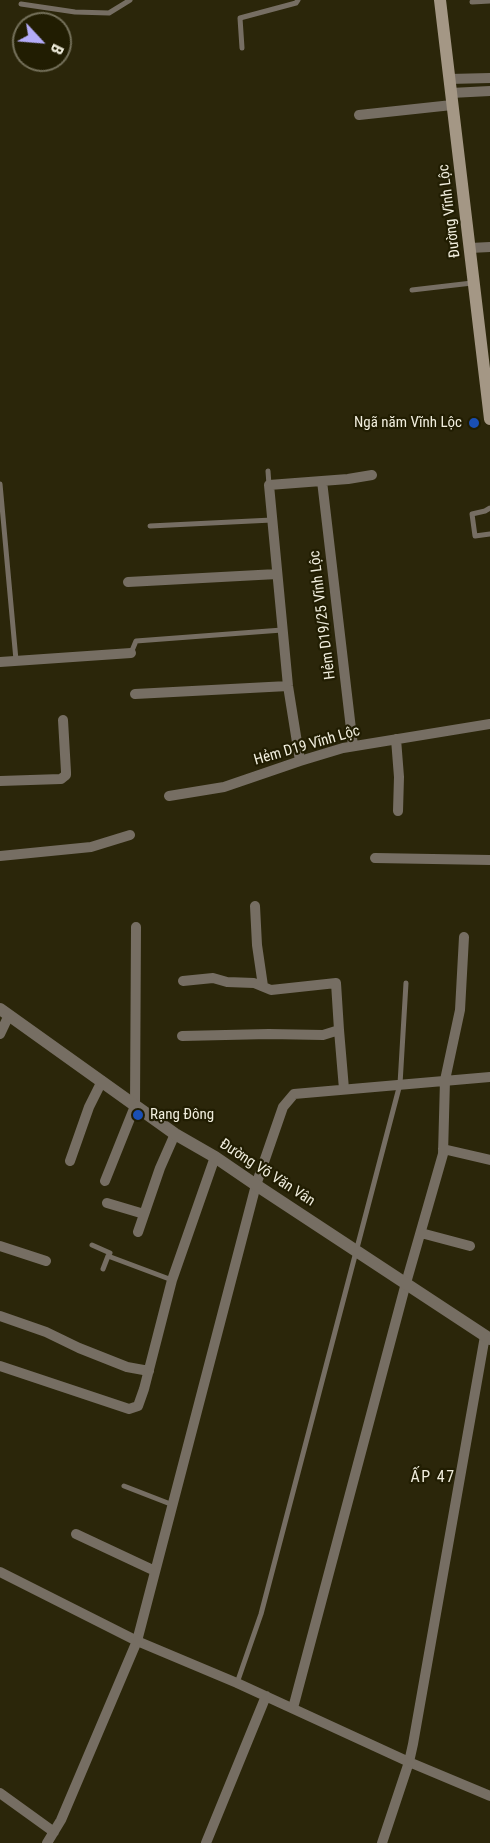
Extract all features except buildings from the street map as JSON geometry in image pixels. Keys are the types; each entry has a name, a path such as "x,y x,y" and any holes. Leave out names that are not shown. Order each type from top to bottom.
{"main road":[{"name":"Đường Vĩnh Lộc","path":"440,0 490,419"}],"street":[{"path":"449,79 490,78"},
{"path":"359,115 490,91"},
{"path":"470,248 490,247"},
{"path":"300,760 288,686 269,485 372,475"},
{"name":"Hẻm D19/25 Vĩnh Lộc","path":"322,481 353,746"},
{"path":"128,582 277,574"},
{"path":"0,662 131,653"},
{"path":"135,694 288,686"},
{"path":"0,781 64,778 66,772 63,720"},
{"name":"Hẻm D19 Vĩnh Lộc","path":"169,796 224,787 300,760 353,746 490,724"},
{"path":"396,739 399,777 398,811"},
{"path":"0,856 91,847 130,835"},
{"path":"375,858 490,860"},
{"path":"255,906 257,945 263,986"},
{"path":"105,1181 135,1106 136,927"},
{"path":"293,1708 443,1149 445,1080 460,1010 464,937"},
{"path":"183,981 213,978 227,982 254,983 271,990 336,983 344,1089"},
{"path":"0,1034 5,1012"},
{"name":"Đường Võ Văn Vân","path":"5,1012 175,1134 215,1157 488,1337"},
{"path":"182,1036 323,1035 339,1030"},
{"path":"47,1843 61,1820 137,1641 256,1185 283,1107 294,1094 490,1077"},
{"path":"70,1161 89,1107 102,1082"},
{"path":"138,1232 160,1168 175,1134"},
{"path":"443,1149 490,1160"},
{"path":"0,1366 129,1409 138,1406 172,1280 215,1157"},
{"path":"106,1203 144,1214"},
{"path":"421,1233 470,1246"},
{"path":"0,1246 46,1261"},
{"path":"0,1316 46,1332 127,1367 149,1371"},
{"path":"382,1843 409,1762 488,1337"},
{"path":"76,1534 155,1571"},
{"path":"0,1572 137,1641 490,1796"},
{"path":"206,1843 266,1696"},
{"path":"0,1793 54,1832"}],"lane":[{"path":"21,4 75,12 109,13 130,0"},
{"path":"242,48 240,18 296,3 298,0"},
{"path":"472,2 490,1"},
{"path":"412,290 474,282"},
{"path":"268,471 269,485"},
{"path":"0,484 16,660"},
{"path":"490,508 484,512 472,514 476,536 490,534"},
{"path":"150,526 272,520"},
{"path":"131,653 136,641 282,630"},
{"path":"237,1683 261,1614 400,1084 406,983"},
{"path":"92,1245 110,1253 103,1269"},
{"path":"108,1256 172,1280"},
{"path":"124,1486 173,1505"}],"place":[{"name":"Ngã năm Vĩnh Lộc","path":"474,423"},
{"name":"Rạng Đông","path":"138,1115"}],"district":[{"name":"ẤP 47","path":"433,1478"}]}
